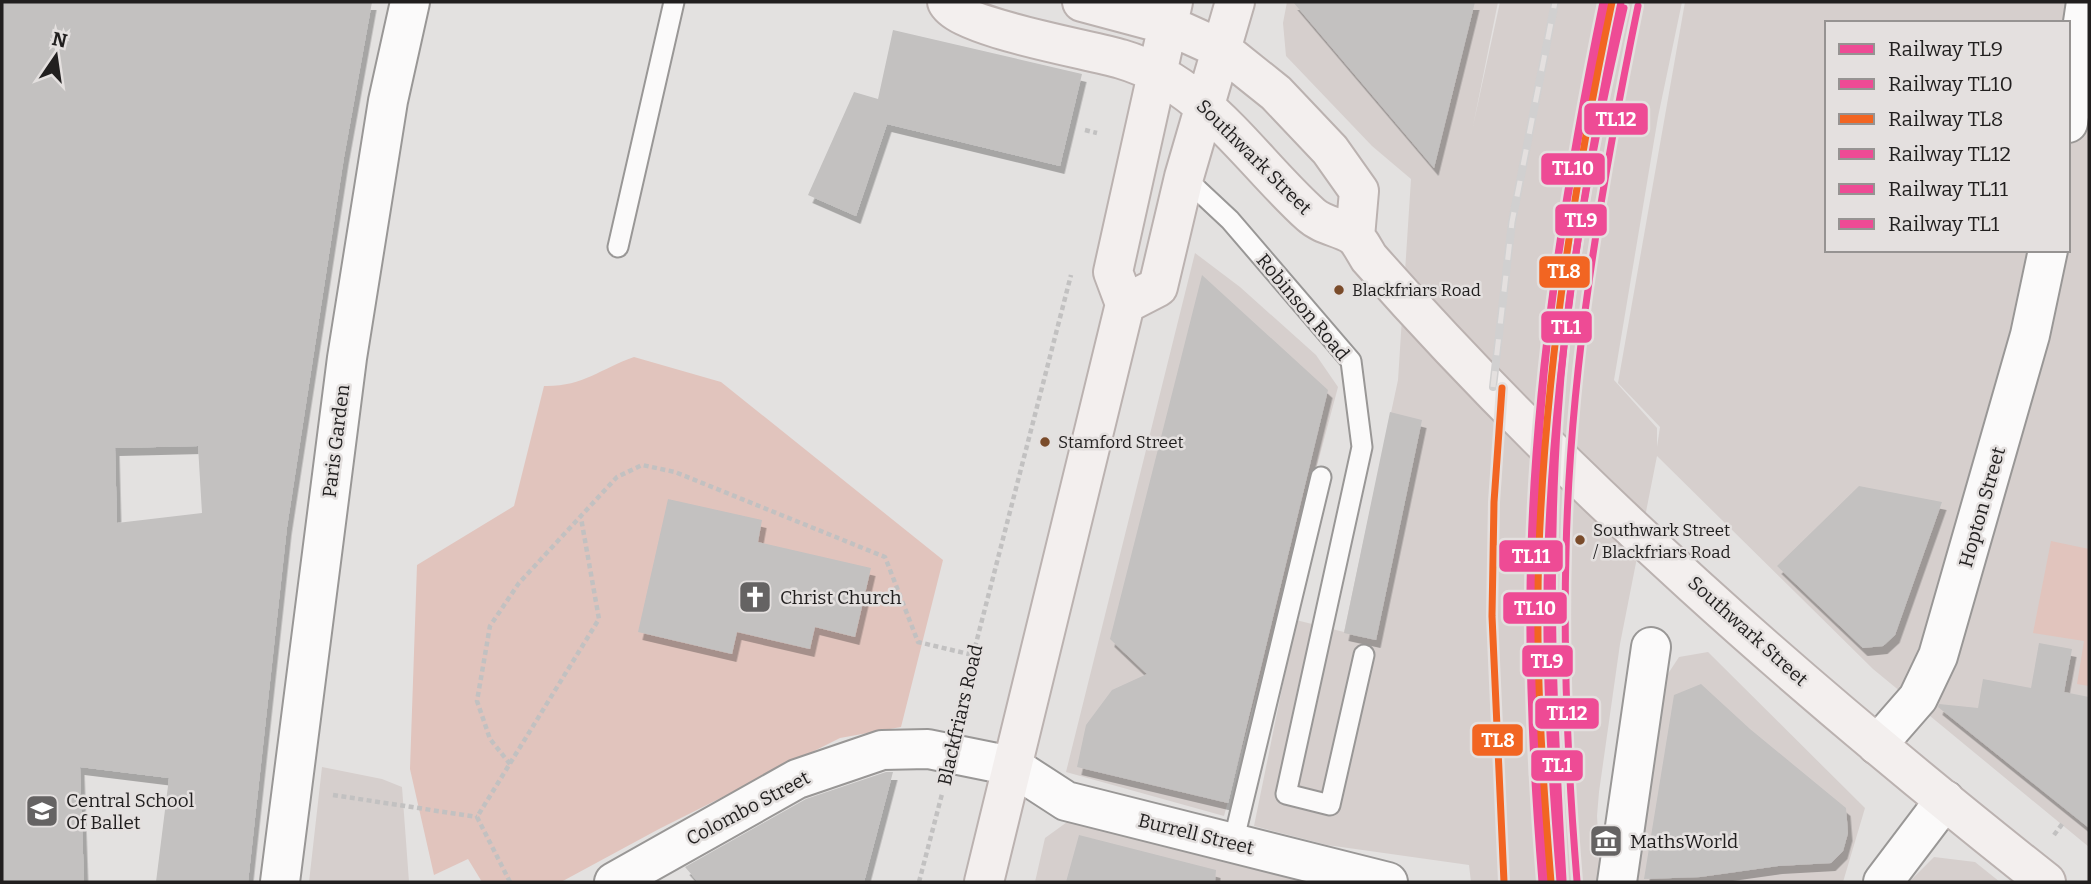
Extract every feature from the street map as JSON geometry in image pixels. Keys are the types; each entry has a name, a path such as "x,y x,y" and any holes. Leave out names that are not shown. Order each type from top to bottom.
{"main road":[{"path":"947,2 951,9 975,22 1089,50 1157,71"},
{"path":"1082,2 1171,13 1276,93 1330,150 1359,191 1355,237"},
{"path":"1125,304 1158,287 1184,177 1235,2"},
{"path":"984,882 1125,304 1113,272 1171,13"},
{"name":"Southwark Street","path":"1157,71 1204,104 1314,218 1355,237 1369,258 1483,385 1669,561 1877,745 2046,882"}],"street":[{"name":"Paris Garden","path":"280,882 347,358 388,101 410,2"},
{"path":"2070,109 2085,2"},
{"name":"Hopton Street","path":"1877,745 1918,698 1938,656 2026,347 2048,252"},
{"path":"1617,882 1651,647"},
{"name":"Colombo Street","path":"614,882 797,779 882,750 953,752 1012,766"},
{"name":"Burrell Street","path":"1012,766 1066,801 1388,882"},
{"path":"1883,882 1945,800"}],"lane":[{"path":"618,247 674,2"},
{"name":"Robinson Road","path":"1184,177 1230,220 1351,360 1362,447 1286,794 1330,805 1364,655"},
{"path":"1233,843 1321,477"}],"path":[{"path":"1085,130 1097,133"},
{"name":"Blackfriars Road","path":"919,882 953,752 973,655 1073,266"},
{"path":"510,764 490,739 477,701 490,626 519,583 617,477 642,465 675,472 886,557 918,642 973,655"},
{"path":"477,817 598,619 581,517"},
{"path":"291,789 477,817"},
{"path":"477,817 510,882"}],"shaded area":[{"path":"1287,2 1498,2 1473,126 1500,2 1682,2 1658,117 1614,380 1657,428 1657,447 1660,427 1618,383 1685,2 2089,2 2089,847 1873,669 1657,456 1620,644 1599,792 1597,816 1601,882 1471,882 1469,865 1327,845 1254,826 1296,620 1344,632 1398,380 1411,179 1372,146 1286,56 1283,23"},
{"path":"1195,253 1240,287 1316,355 1338,387 1224,816 1066,772"},
{"path":"634,357 721,382 943,560 901,727 840,738 659,829 561,882 482,882 468,859 434,875 410,769 417,565 514,506 544,386 569,384"},
{"path":"2051,541 2089,549 2089,686 2077,684 2084,641 2033,633"},
{"path":"1708,652 1865,808 1843,882 1632,882 1658,689 1679,657"},
{"path":"322,767 382,779 402,787 409,882 309,882"},
{"path":"1074,817 1320,882 1035,882 1045,838"},
{"path":"1934,857 1975,862 2000,882 1909,882"}],"building":[{"path":"2,2 372,2 344,157 287,527 248,882 156,882 169,778 80,767 84,882 2,882","holes":["198,446 202,513 117,523 115,448"]},
{"path":"1293,2 1475,2 1434,168"},
{"path":"893,30 1082,74 1060,166 887,124 856,216 808,195 854,92 878,99"},
{"path":"1202,275 1328,390 1228,803 1077,767 1086,725 1112,690 1147,674 1110,639"},
{"path":"1390,412 1422,420 1376,640 1344,633"},
{"path":"1859,486 1942,502 1895,635 1883,646 1863,648 1777,566"},
{"name":"Christ Church","path":"668,499 762,520 758,542 871,568 855,637 815,627 810,649 737,632 732,654 638,632"},
{"path":"2039,643 2072,649 2064,692 2089,697 2089,828 1938,707 1939,704 1978,708 1983,679 2031,688"},
{"path":"1701,684 1750,729 1846,808 1848,833 1843,851 1831,863 1778,866 1700,877 1644,879 1674,695"},
{"path":"893,772 864,882 698,882 685,867 806,799"},
{"path":"1079,835 1216,870 1215,882 1066,882"}],"railway":[{"path":"1493,387 1512,222 1555,2"}],"rail line":[{"name":"TL11","path":"1542,882 1530,674 1534,479 1555,274 1577,137 1603,2"},
{"name":"TL8","path":"1551,882 1539,674 1538,590 1543,479 1564,274 1574,205 1612,2"},
{"name":"TL9","path":"1560,882 1548,674 1547,590 1552,479 1573,274 1621,2"},
{"name":"TL10","path":"1546,881 1535,646 1535,529 1541,411 1551,308 1566,206 1607,4"},
{"name":"TL12","path":"1577,881 1566,675 1565,593 1569,483 1590,278 1600,209 1638,6"},
{"name":"TL1","path":"1563,880 1552,589 1558,415 1568,312 1583,210 1624,8"},
{"name":"TL8","path":"1502,388 1494,502 1492,616 1504,882"}],"place":[{"name":"Blackfriars Road","path":"1339,290"},
{"name":"Stamford Street","path":"1045,442"},
{"name":"Southwark Street / Blackfriars Road","path":"1580,540"},
{"name":"Christ Church","path":"755,597"},
{"name":"Central School Of Ballet","path":"42,811"},
{"name":"MathsWorld","path":"1606,841"}]}
